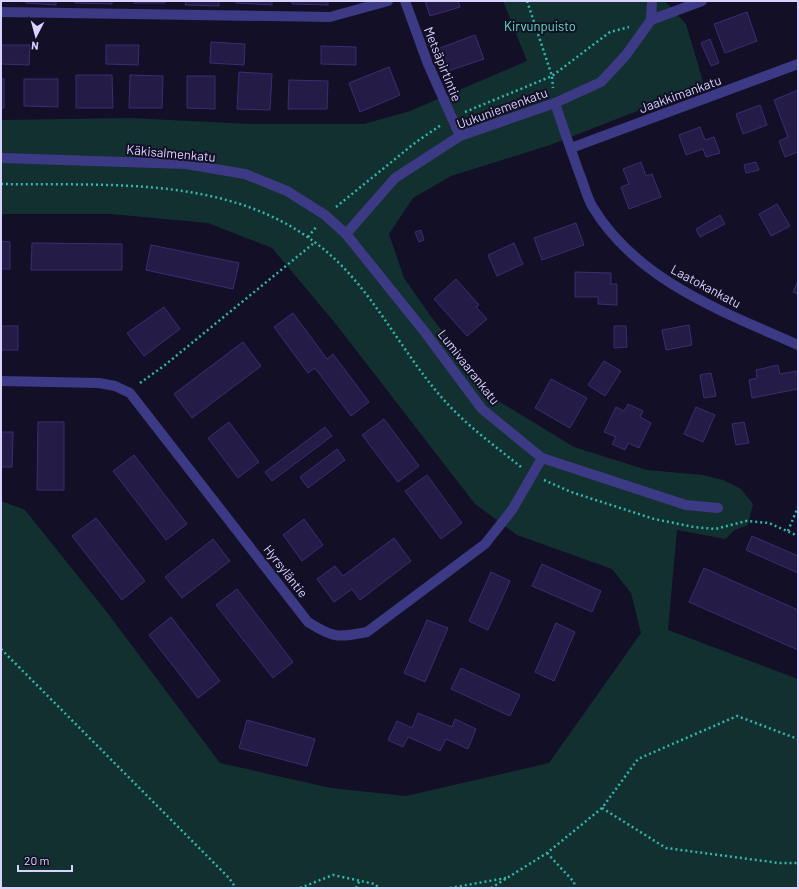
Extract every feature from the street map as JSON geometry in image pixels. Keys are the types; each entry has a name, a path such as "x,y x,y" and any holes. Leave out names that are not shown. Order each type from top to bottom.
{"street":[{"path":"1,12 330,17 388,1"},
{"name":"Metsäpirtintie","path":"405,1 428,64 460,136"},
{"path":"652,1 651,20 702,1"},
{"name":"Uukuniemenkatu","path":"346,234 396,178 460,136 555,103 601,82 626,55 651,20"},
{"name":"Jaakkimankatu","path":"570,148 798,64"},
{"name":"Laatokankatu","path":"555,103 570,148 592,205 610,232 633,255 671,285 718,310 798,344"},
{"name":"Käkisalmenkatu","path":"1,158 186,164 245,174 287,191 325,216 346,234"},
{"name":"Lumivaarankatu","path":"346,234 424,331 482,409 542,458 686,505 718,508"},
{"name":"Hyrsyläntie","path":"1,381 99,383 114,386 128,392 164,434 308,622 328,635 348,636 367,632 485,544 512,510 542,458"}],"path":[{"path":"527,1 552,76 555,103"},
{"path":"335,208 416,142 451,118 552,76 610,32 651,20"},
{"path":"1,184 169,188 221,197 265,212 308,237 342,266 444,400 473,428 519,465"},
{"path":"128,392 164,365 314,243"},
{"path":"539,478 571,492 615,506"},
{"path":"798,507 788,531 798,536"},
{"path":"1,649 229,878 236,888"},
{"path":"491,888 547,853 602,808 638,759 737,716 798,739"},
{"path":"602,808 666,848 779,863 798,863"},
{"path":"547,853 574,882 575,888"},
{"path":"300,888 333,875 375,884 379,888"},
{"path":"450,888 508,878"},
{"path":"356,888 360,880"}],"green space":[{"name":"Kirvunpuisto","path":"503,1 665,1 686,24 704,85 550,145 451,176 413,198 389,234 404,278 432,318 500,402 574,447 647,470 703,475 723,480 741,489 753,504 748,525 735,530 725,539 677,530 668,630 798,679 798,888 1,888 1,501 25,510 106,611 220,763 331,788 406,796 549,763 641,633 631,593 612,569 517,535 475,504 335,323 272,248 208,223 110,214 1,214 1,120 129,118 252,124 364,124 410,111 527,61"}],"building":[{"path":"26,1 56,1 56,5 26,3"},
{"path":"75,1 112,1 112,4 75,3"},
{"path":"134,1 165,1 165,3 134,3"},
{"path":"186,1 219,1 219,6 185,5"},
{"path":"236,1 272,1 272,5 236,3"},
{"path":"292,1 328,1 328,5 292,4"},
{"path":"425,1 458,1 460,7 430,16"},
{"path":"747,12 757,41 725,53 714,24"},
{"path":"475,35 484,59 448,71 440,48"},
{"path":"710,39 719,63 711,66 701,43"},
{"path":"211,42 245,44 244,65 210,63"},
{"path":"1,45 30,45 29,65 1,64"},
{"path":"106,45 139,45 138,65 106,64"},
{"path":"321,46 356,47 356,65 321,64"},
{"path":"389,67 400,95 360,112 349,83"},
{"path":"239,72 272,74 270,110 237,109"},
{"path":"76,75 112,75 113,108 76,108"},
{"path":"130,75 163,76 162,108 129,108"},
{"path":"187,76 215,76 215,109 187,108"},
{"path":"1,79 4,79 4,108 1,108"},
{"path":"24,79 58,79 58,107 24,106"},
{"path":"289,80 328,81 327,109 288,109"},
{"path":"798,90 798,152 785,157 779,141 788,137 774,100"},
{"path":"760,105 767,125 743,134 736,114"},
{"path":"700,127 705,140 714,137 720,153 706,157 703,149 686,155 679,135"},
{"path":"641,162 646,176 652,174 661,197 629,209 621,187 629,184 623,169"},
{"path":"756,162 759,170 746,173 744,165"},
{"path":"777,204 790,226 771,236 759,214"},
{"path":"720,215 725,224 700,237 696,229"},
{"path":"576,223 584,245 542,260 534,238"},
{"path":"421,230 424,240 419,242 415,232"},
{"path":"1,241 10,242 10,269 1,269"},
{"path":"32,243 122,244 122,270 31,270"},
{"path":"514,243 523,264 497,276 488,255"},
{"path":"151,245 239,263 233,289 146,270"},
{"path":"575,272 611,273 611,284 617,284 617,305 598,304 598,297 575,297"},
{"path":"456,279 479,305 476,307 487,319 467,336 434,299"},
{"path":"798,281 798,294 793,292"},
{"path":"164,307 180,329 144,356 127,333"},
{"path":"293,313 327,359 333,354 369,402 351,416 315,368 308,373 274,327"},
{"path":"689,325 692,345 666,350 662,330"},
{"path":"1,326 18,326 18,350 1,350"},
{"path":"614,326 626,326 627,347 614,348"},
{"path":"243,342 261,366 192,418 174,394"},
{"path":"604,361 621,371 605,396 588,385"},
{"path":"778,365 780,374 797,371 798,389 752,398 749,380 757,378 756,370"},
{"path":"711,373 716,396 704,398 700,375"},
{"path":"551,379 587,398 570,428 535,408"},
{"path":"628,404 643,411 640,417 651,423 639,448 628,443 625,450 612,444 616,437 604,432 616,407 624,411"},
{"path":"696,407 715,415 703,442 684,434"},
{"path":"384,419 419,466 398,482 362,435"},
{"path":"38,422 64,422 64,490 37,490"},
{"path":"229,422 259,462 238,478 208,438"},
{"path":"744,422 749,443 736,445 732,424"},
{"path":"325,427 332,436 272,481 265,472"},
{"path":"1,432 13,432 12,467 1,467"},
{"path":"337,449 345,460 308,488 300,477"},
{"path":"134,455 187,524 166,540 113,471"},
{"path":"427,475 462,523 441,539 405,491"},
{"path":"96,518 145,581 122,600 72,536"},
{"path":"304,519 323,545 302,561 283,535"},
{"path":"752,536 798,556 798,573 746,550"},
{"path":"394,538 411,561 360,600 352,589 334,602 317,579 335,566 343,576"},
{"path":"213,539 230,561 182,598 165,577"},
{"path":"542,564 601,591 592,612 532,586"},
{"path":"704,568 798,610 798,650 689,602"},
{"path":"491,572 510,581 488,630 469,621"},
{"path":"237,589 293,662 273,678 216,605"},
{"path":"171,617 220,681 198,698 149,635"},
{"path":"427,620 448,628 425,682 404,673"},
{"path":"556,623 575,632 554,681 535,672"},
{"path":"461,668 520,695 510,716 451,689"},
{"path":"418,713 452,727 455,719 476,729 468,749 446,739 440,751 408,737 403,747 388,740 397,721 412,728"},
{"path":"247,720 315,739 307,766 239,748"}]}
